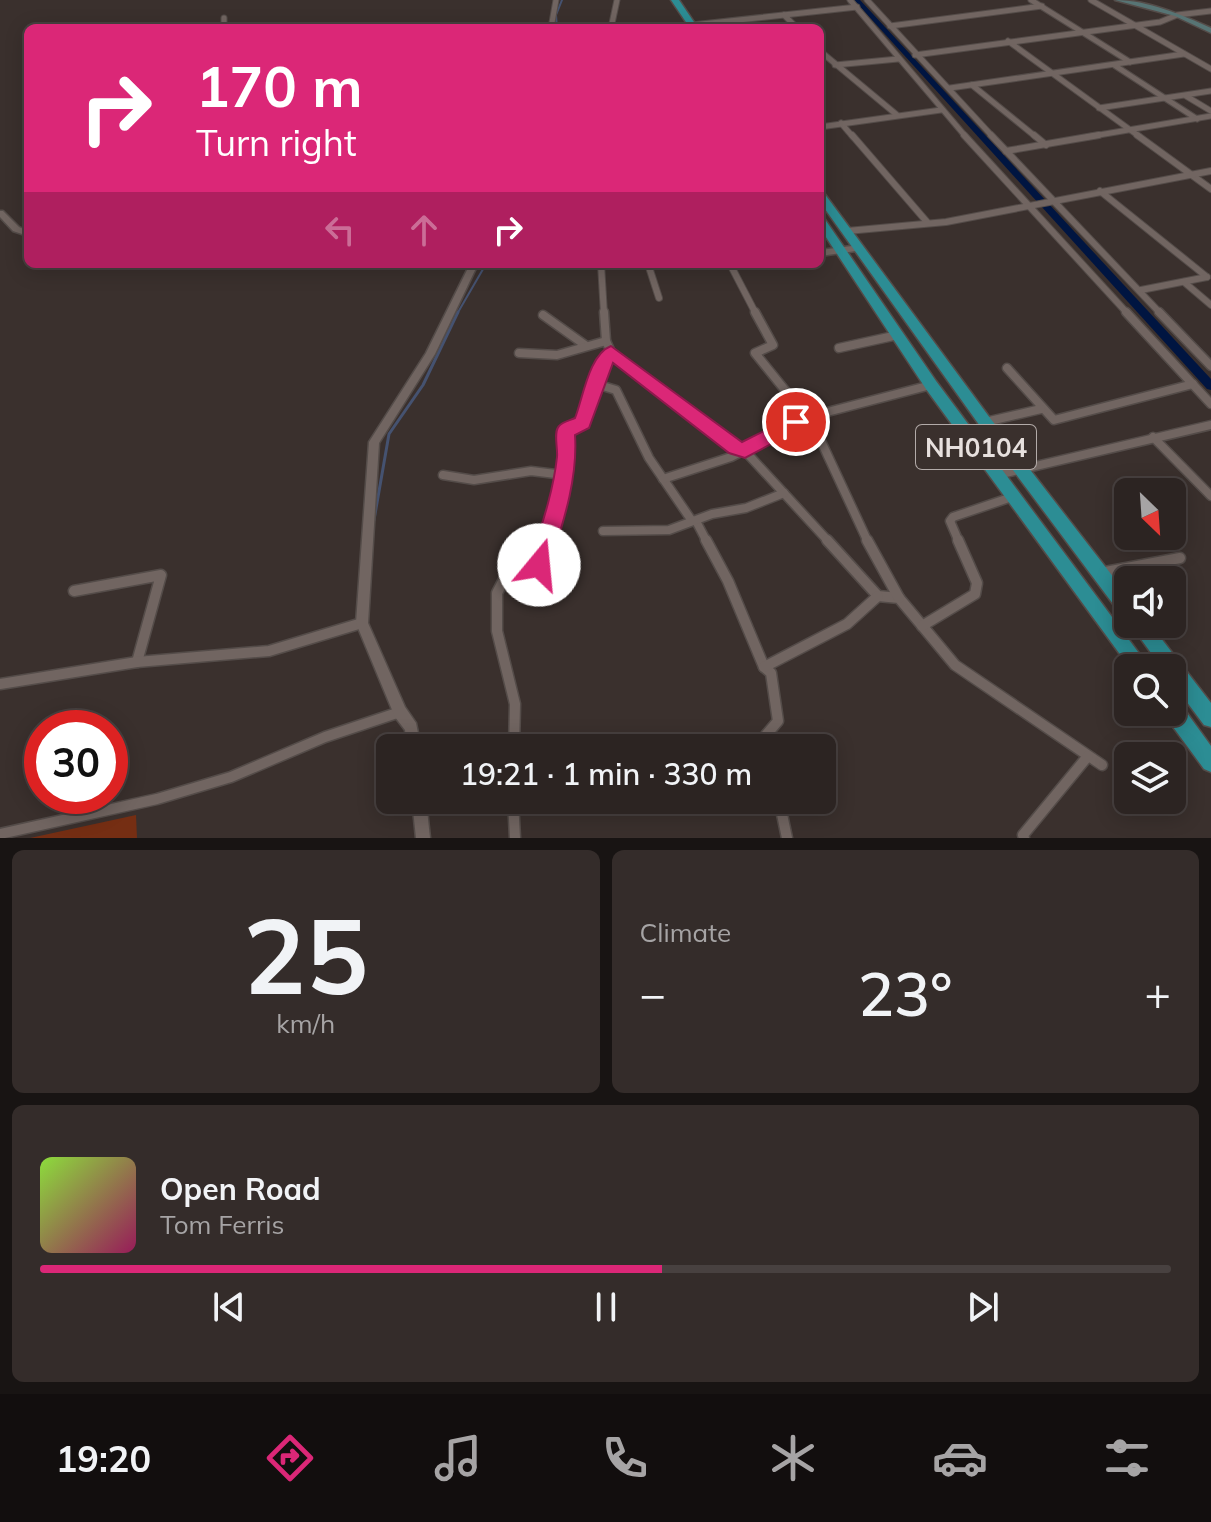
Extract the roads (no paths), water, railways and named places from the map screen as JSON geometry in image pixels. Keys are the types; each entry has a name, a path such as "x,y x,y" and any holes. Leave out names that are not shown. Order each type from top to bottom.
{"highway":[{"path":"665,0 687,24"},
{"path":"675,0 688,24"},
{"name":"NH0104","path":"824,200 985,422 1114,592"},
{"name":"NH0104","path":"824,225 931,385 1130,654"},
{"path":"1150,638 1211,718"},
{"path":"1185,726 1211,762"}],"main road":[{"path":"1118,0 1177,15 1211,31"}],"street":[{"path":"552,24 556,0"},
{"path":"612,24 617,0"},
{"path":"850,0 941,110 1035,206 1211,404"},
{"path":"867,0 915,55 950,88 1050,203 1141,290 1211,366"},
{"path":"1031,0 1130,62"},
{"path":"1091,0 1211,69"},
{"path":"890,26 1042,6"},
{"path":"714,24 857,7"},
{"path":"915,55 1160,22 1177,15 1211,11"},
{"path":"784,15 793,24"},
{"path":"224,18 224,24"},
{"path":"1008,41 1211,189"},
{"path":"950,88 1184,54"},
{"path":"824,55 897,115"},
{"path":"834,65 898,59"},
{"path":"1196,60 1211,59"},
{"path":"1113,65 1197,119"},
{"path":"972,85 1046,145"},
{"path":"1099,108 1211,91"},
{"path":"1186,95 1211,114"},
{"path":"824,126 941,110"},
{"path":"1006,151 1197,119 1211,114"},
{"path":"841,123 927,222"},
{"path":"847,231 946,222 1211,171"},
{"path":"1100,191 1209,277"},
{"path":"0,213 16,229 24,232"},
{"path":"824,252 860,248"},
{"path":"412,734 362,623 374,442 430,354 472,268"},
{"path":"601,268 606,341 611,352 736,448 745,451 878,596 899,598"},
{"path":"649,268 659,298"},
{"path":"732,268 773,345 755,353 808,417 838,471 846,498 873,549 878,569 899,598 955,665 1102,765"},
{"path":"1141,290 1209,277"},
{"path":"1184,282 1211,305"},
{"path":"543,315 585,345"},
{"path":"839,348 898,335"},
{"path":"519,353 557,355 606,341"},
{"path":"514,734 515,704 497,631 497,593 512,564 539,565 556,515 564,475 567,454 565,431 583,423 611,352"},
{"path":"1007,368 1049,418 1059,420 1193,384"},
{"path":"596,384 616,390 632,430 694,521 728,581 764,667 771,673 778,721 767,734"},
{"path":"663,479 745,451 808,417 931,385"},
{"path":"985,422 1041,409"},
{"path":"997,476 1211,425"},
{"path":"1153,437 1211,496"},
{"path":"443,475 473,480 524,473 564,475"},
{"path":"603,531 669,530 712,514 746,508 784,493"},
{"path":"922,626 975,594 977,583 950,521 953,517 1012,497"},
{"path":"1099,573 1180,558"},
{"path":"74,591 161,575 137,662"},
{"path":"764,667 847,624 878,596"},
{"path":"0,684 137,662 269,651 362,623"},
{"path":"0,834 157,799 231,777 325,737 400,712"},
{"path":"1024,838 1023,835 1088,756"},
{"path":"420,814 423,838"},
{"path":"514,814 515,838"},
{"path":"782,814 787,838"}],"waterway":[{"path":"557,24 556,15 562,0"},
{"path":"857,0 1211,386"},
{"path":"457,314 484,268"},
{"path":"374,520 389,434 423,385 457,314"},
{"path":"416,728 417,734"}]}
